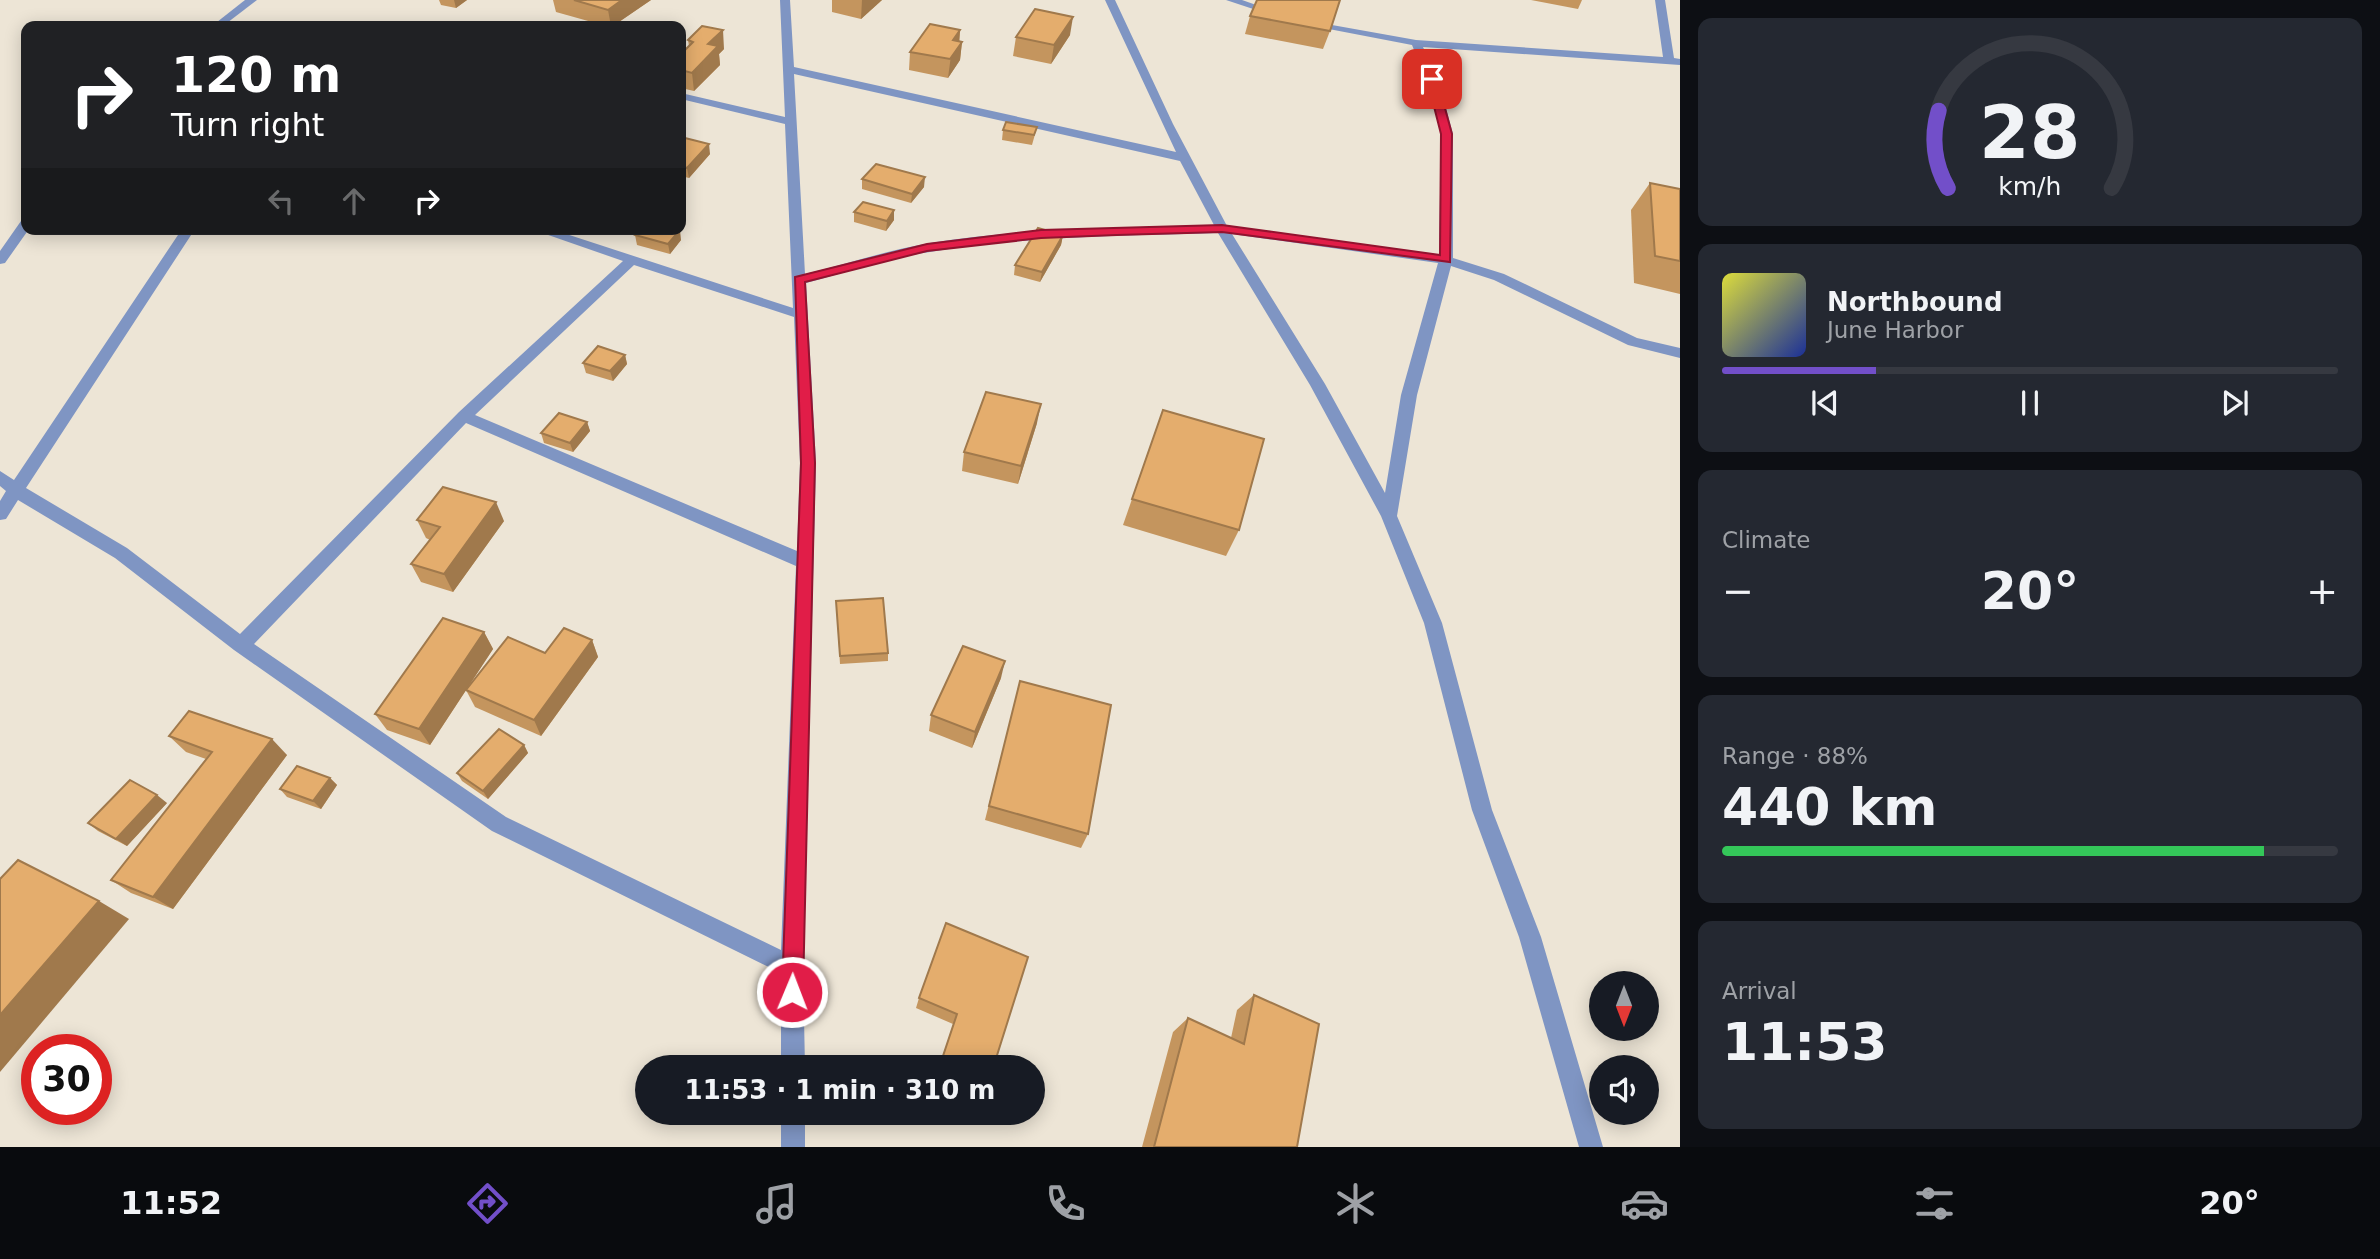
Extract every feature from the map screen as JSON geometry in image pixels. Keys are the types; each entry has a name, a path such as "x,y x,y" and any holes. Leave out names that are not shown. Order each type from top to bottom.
{"street":[{"path":"224,21 252,0"},
{"path":"783,0 808,463 792,967 793,1055"},
{"path":"1110,0 1167,124 1222,229 1317,384 1389,516 1433,623 1482,810 1530,937 1591,1147"},
{"path":"1231,0 1286,17"},
{"path":"1299,20 1416,43 1674,62 1660,0"},
{"path":"1389,516 1409,395 1426,325 1446,260 1447,134 1432,79 1416,43"},
{"path":"788,69 1185,158"},
{"path":"686,97 791,122"},
{"path":"799,280 927,248 983,240 1041,234 1222,229 1446,260 1499,277 1633,342 1680,353"},
{"path":"0,260 21,231"},
{"path":"0,514 18,491 185,235"},
{"path":"555,235 801,315"},
{"path":"241,645 464,416 631,261"},
{"path":"464,416 804,562"},
{"path":"0,477 18,491 121,553 241,645 499,824 792,967"},
{"path":"793,1125 793,1147"}],"building":[{"path":"574,0 622,0 608,10"},
{"path":"1257,0 1340,0 1330,31 1250,16"},
{"path":"1035,9 1073,17 1054,45 1016,37"},
{"path":"930,24 960,30 953,40 962,42 950,59 910,52"},
{"path":"702,26 723,30 708,44 718,46 692,73 686,71 686,49 693,42 688,40"},
{"path":"1006,122 1037,127 1034,135 1003,130"},
{"path":"686,138 709,144 687,168"},
{"path":"876,164 925,177 912,194 862,179"},
{"path":"1650,183 1680,189 1680,261 1655,256"},
{"path":"863,202 894,210 887,221 854,212"},
{"path":"1038,228 1063,235 1042,272 1015,265"},
{"path":"635,235 676,235 668,244"},
{"path":"598,346 625,355 610,371 583,363"},
{"path":"986,392 1041,404 1021,466 964,452"},
{"path":"1163,410 1264,439 1239,530 1132,499"},
{"path":"559,413 587,422 570,443 541,433"},
{"path":"443,487 496,502 444,574 411,564 440,527 417,520"},
{"path":"883,598 888,653 840,656 836,601"},
{"path":"443,618 484,632 419,729 375,714"},
{"path":"564,628 592,640 534,720 466,690 508,637 545,653"},
{"path":"963,646 1005,661 975,732 931,715"},
{"path":"1020,681 1111,705 1088,834 989,806"},
{"path":"189,711 272,739 153,897 111,880 212,752 169,736"},
{"path":"499,729 524,745 483,791 457,773"},
{"path":"297,766 330,778 313,801 280,789"},
{"path":"130,780 157,795 116,839 88,823"},
{"path":"18,860 99,901 0,1015 0,879"},
{"path":"946,923 1028,957 997,1055 943,1055 957,1014 919,998"},
{"path":"1254,995 1319,1024 1297,1147 1154,1147 1188,1018 1244,1044"}],"route":[{"path":"792,992 808,463 799,280 927,248 1041,234 1117,231 1222,229 1446,260 1447,134 1432,79"}]}
